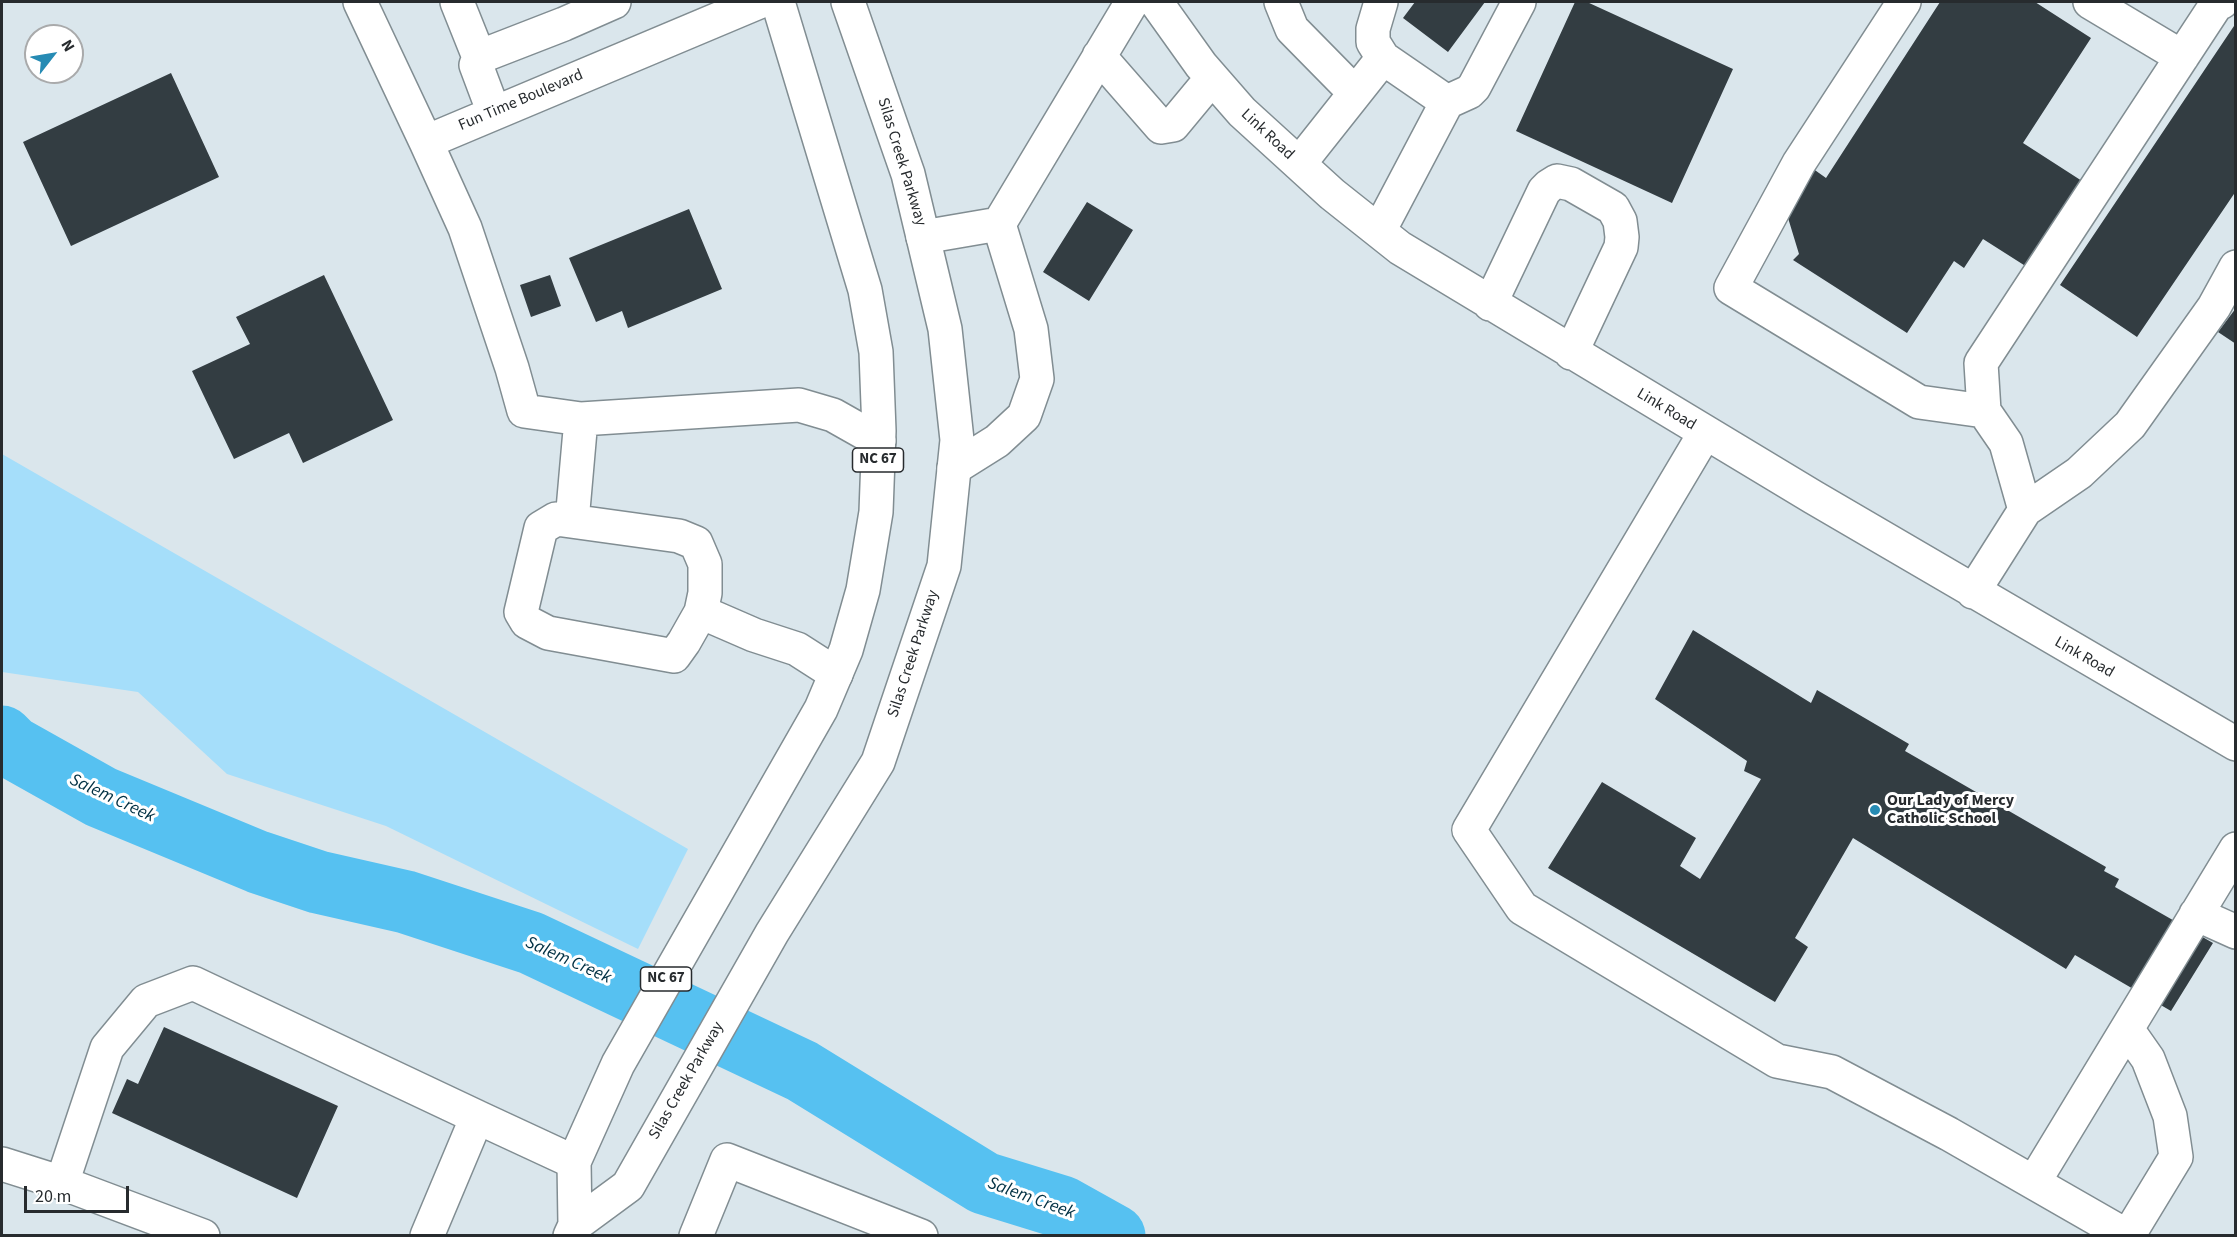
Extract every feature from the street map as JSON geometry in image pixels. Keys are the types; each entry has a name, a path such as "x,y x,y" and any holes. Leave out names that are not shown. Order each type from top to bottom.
{"main road":[{"path":"360,2 465,228 524,411 581,419 799,405 833,415 879,441"},
{"path":"457,2 479,57 476,65 494,113"},
{"path":"479,57 614,2"},
{"name":"Fun Time Boulevard","path":"426,141 759,2"},
{"name":"Silas Creek Parkway","path":"573,1230 574,1162 618,1064 822,709 846,650 863,590 876,512 879,441 876,352 865,290 778,2"},
{"name":"Silas Creek Parkway","path":"573,1230 628,1186 677,1096 772,933 878,762 944,566 957,440 945,329 908,174 848,2"},
{"path":"954,468 997,441 1024,416 1036,379 1031,329 999,224 1132,2"},
{"name":"Link Road","path":"1156,2 1212,78 1242,112 1332,194 1400,248 1705,433 2235,744"},
{"path":"1281,2 1292,29 1355,93"},
{"path":"1381,2 1373,29 1373,42 1383,58 1447,102"},
{"path":"1379,231 1447,102 1469,92 1474,87 1519,2"},
{"path":"1904,2 1799,163 1731,288 1919,402 1984,411"},
{"path":"2091,2 2182,57"},
{"path":"2025,510 2006,443 1984,411 1981,363 2216,5 2222,2"},
{"path":"1099,56 1161,127 1173,125 1212,78"},
{"path":"1299,164 1383,58"},
{"path":"1490,303 1544,191 1549,186 1557,181 1571,184 1613,208 1620,221 1621,247 1571,353"},
{"path":"923,237 999,224"},
{"path":"1973,592 2025,510 2079,473 2130,425 2214,307 2235,267"},
{"path":"572,522 581,419"},
{"path":"1705,433 1469,830 1522,908 1777,1061 1832,1072 1948,1134 2128,1236 2176,1156 2170,1116 2148,1059 2127,1029"},
{"path":"556,519 679,536 696,543 705,564 705,593 700,612 674,656 548,633 527,622 521,612 541,528 556,519"},
{"path":"700,612 754,635 797,649 836,674"},
{"path":"2034,1182 2235,849"},
{"path":"2196,914 2235,932"},
{"path":"62,1183 108,1048 146,1001 193,983 574,1162"},
{"path":"427,1236 477,1117"},
{"path":"696,1236 727,1160 921,1236"},
{"path":"2,1164 62,1183 203,1236"}],"shaded area":[{"path":"2,454 688,849 638,949 386,826 227,774 138,692 2,672"}],"building":[{"path":"1415,2 1485,2 1448,52 1403,18"},
{"path":"1575,2 1587,2 1733,69 1672,203 1516,131"},
{"path":"1940,2 2035,2 2091,38 2023,143 2082,181 2027,267 1983,239 1964,268 1954,261 1907,333 1793,260 1799,254 1785,208 1812,168 1826,178"},
{"path":"2236,23 2236,191 2137,337 2060,285"},
{"path":"171,73 219,177 71,246 23,142"},
{"path":"1087,202 1133,230 1089,301 1043,272"},
{"path":"689,209 722,289 628,328 622,311 596,322 569,258"},
{"path":"324,275 393,420 303,463 289,433 234,459 192,371 250,344 236,317"},
{"path":"550,275 561,306 531,317 520,285"},
{"path":"2236,308 2236,344 2218,332"},
{"name":"Our Lady of Mercy Catholic School","path":"1693,630 1811,703 1817,690 1909,744 1905,751 2106,867 2104,871 2119,879 2115,887 2213,943 2171,1011 2075,955 2066,969 1853,838 1795,938 1808,947 1775,1002 1548,868 1602,782 1696,838 1680,866 1700,879 1761,779 1744,771 1747,761 1655,699"},
{"path":"164,1027 338,1106 297,1198 112,1113 127,1079 138,1084"}],"waterway":[{"name":"Salem Creek","path":"2,737 12,747 101,797 258,862 318,882 406,902 531,943 802,1071 984,1183 1062,1207 1114,1236"}],"place":[{"name":"Our Lady of Mercy Catholic School","path":"1875,810"}]}
